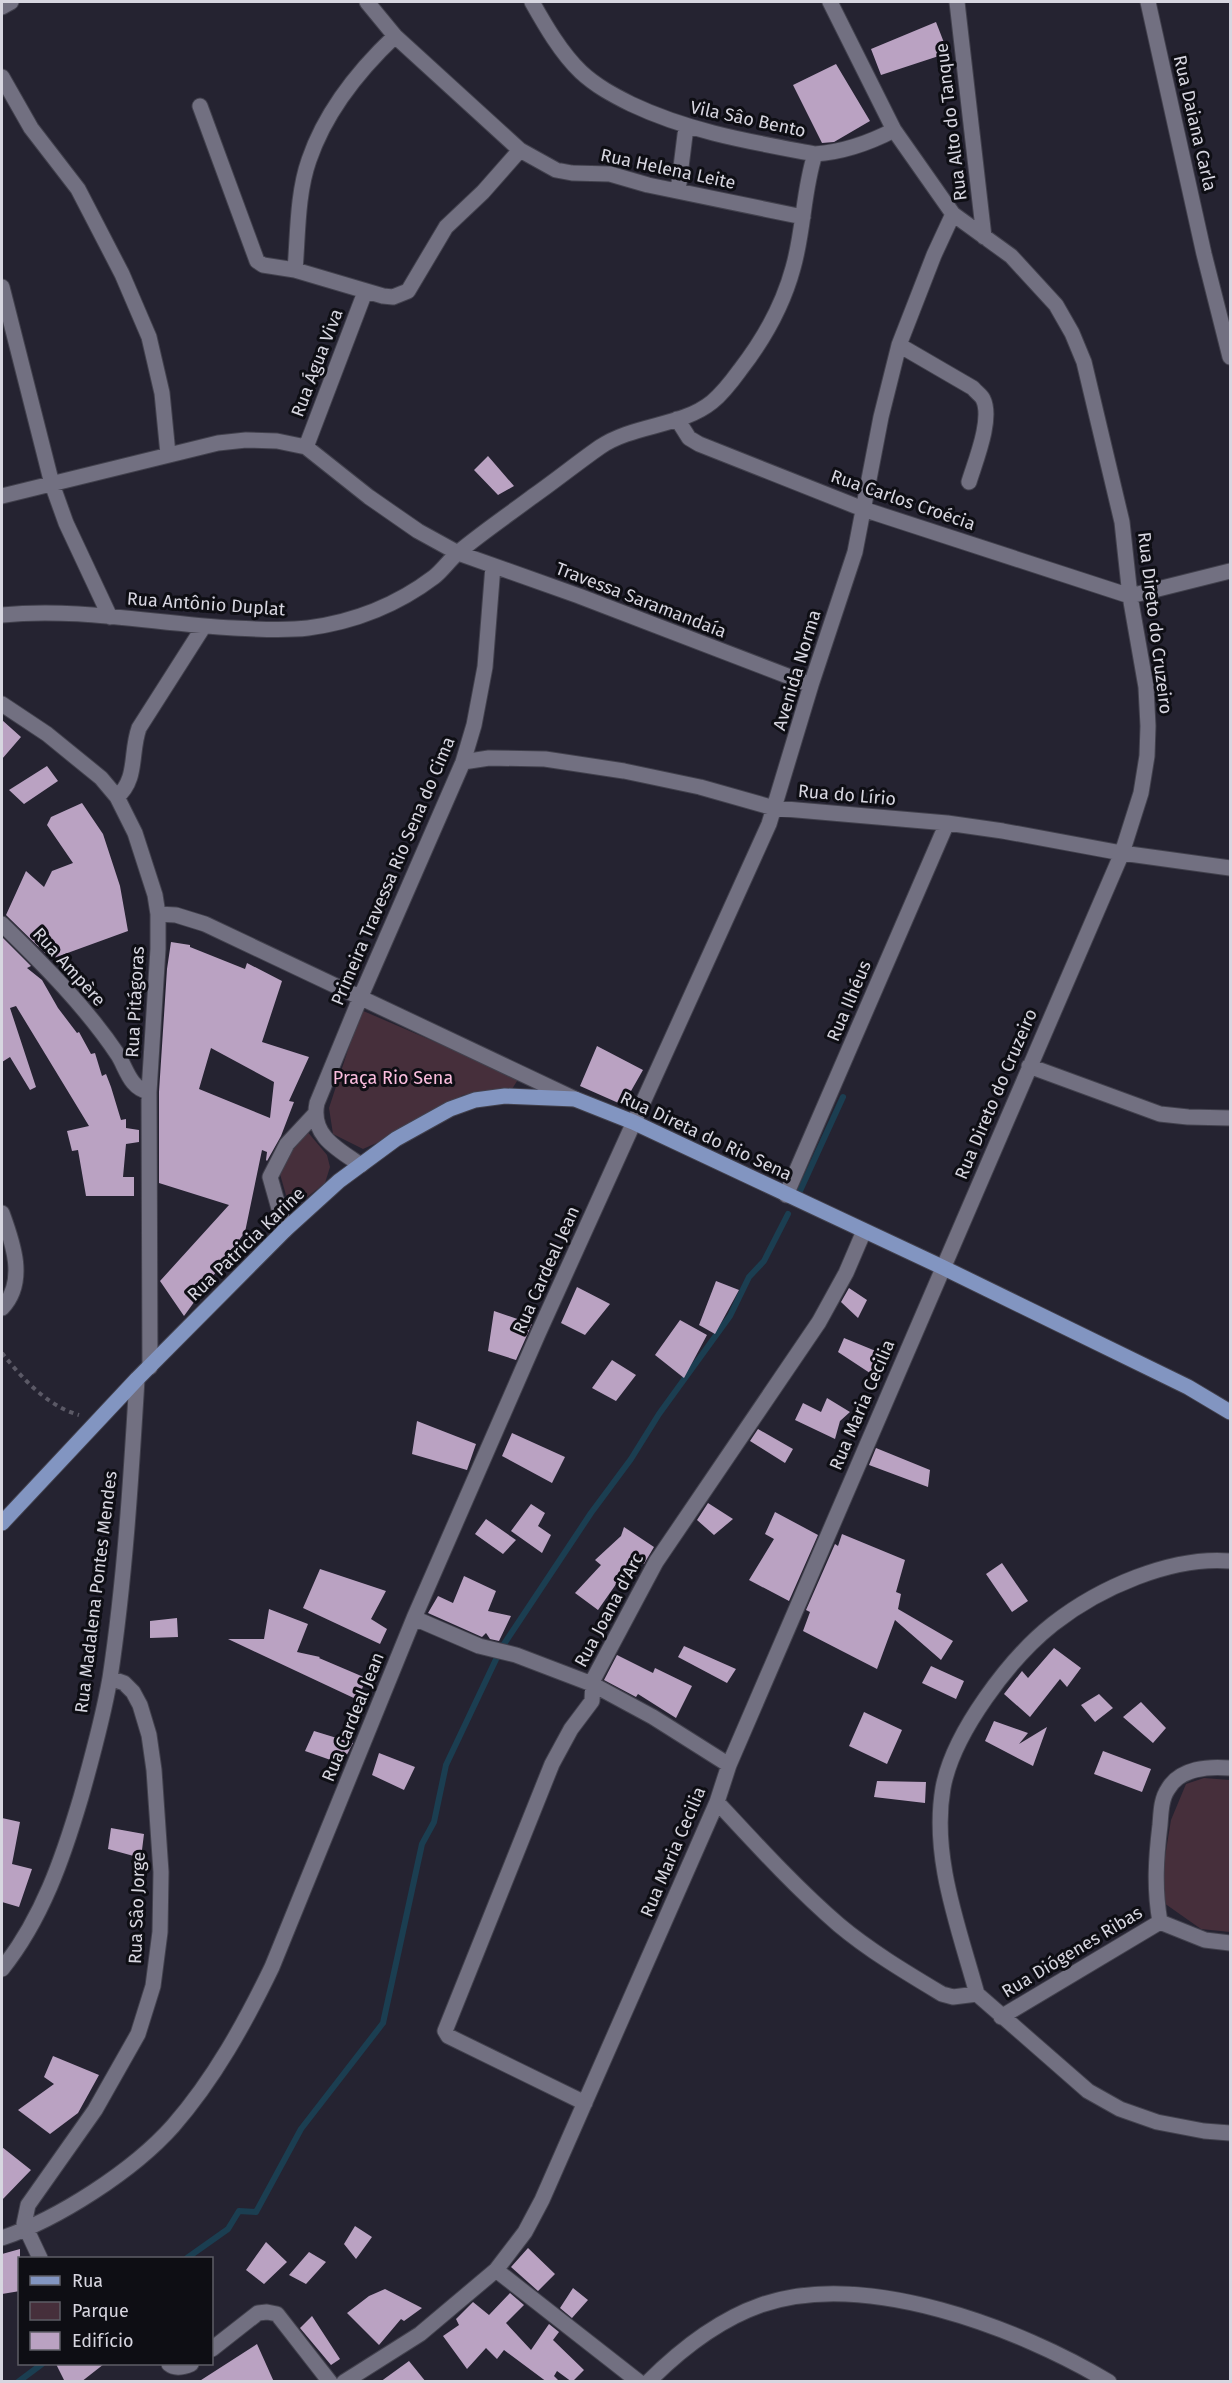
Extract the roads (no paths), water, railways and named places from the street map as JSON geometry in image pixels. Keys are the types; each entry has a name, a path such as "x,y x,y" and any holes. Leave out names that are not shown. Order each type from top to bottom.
{"main road":[{"name":"Rua Patricia Karine","path":"2,1523 137,1379 285,1230 361,1165 396,1139 450,1109 475,1100 525,1096 575,1099"},
{"name":"Rua Direta do Rio Sena","path":"575,1099 633,1122 942,1267 1188,1387 1230,1412"}],"street":[{"path":"2,7 11,2"},
{"name":"Rua Helena Leite","path":"367,2 395,36 520,150 556,170 572,173 610,174 678,191 803,217"},
{"name":"Vila Sâo Bento","path":"532,2 565,52 588,78 603,90 686,127 815,154 833,153 857,146 894,130"},
{"name":"Rua Direto do Cruzeiro","path":"830,2 894,130 953,214 1011,256 1056,305 1080,353 1093,394 1122,522 1130,596 1146,687 1147,756 1141,793 1122,853 942,1267"},
{"name":"Rua Alto do Tanque","path":"957,2 984,237"},
{"name":"Rua Daiana Carla","path":"1148,2 1204,254 1230,357"},
{"path":"295,270 301,203 309,160 340,100 363,69 395,36"},
{"path":"2,77 31,128 78,189 122,274 148,338 162,393 168,454"},
{"path":"200,106 257,261 295,270 365,292 393,297 408,291 446,227 483,192 520,150"},
{"path":"678,191 686,127"},
{"name":"Rua Antônio Duplat","path":"2,615 45,613 269,630 307,628 344,621 378,610 407,595 436,576 458,553 601,446 630,431 677,419 711,403 724,391 764,335 783,300 794,266 809,174 815,154"},
{"name":"Avenida Norma","path":"633,1122 774,808 811,685 855,552 881,417 899,345 934,255 953,214"},
{"path":"2,286 52,484 66,523 110,617"},
{"name":"Rua Água Viva","path":"306,447 365,292"},
{"path":"899,345 973,388 983,399 986,413 984,429 969,482"},
{"name":"Rua Carlos Croécia","path":"677,419 689,438 699,444 863,509 1130,596"},
{"path":"2,496 218,443 246,440 277,441 306,447"},
{"name":"Travessa Saramandaía","path":"306,447 369,497 418,531 458,553 579,596 811,685"},
{"name":"Primeira Travessa Rio Sena do Cima","path":"314,1115 361,996 463,762 482,686 493,566"},
{"path":"1130,596 1230,571"},
{"path":"117,797 129,784 135,739 139,728 204,626"},
{"name":"Rua Pitágoras","path":"2,704 47,734 101,778 117,797 128,816 145,858 155,895 158,914 149,1092 150,1367"},
{"name":"Rua do Lírio","path":"463,762 489,758 545,759 624,771 700,787 774,808 947,823 1122,853 1230,868"},
{"name":"Rua Ilhéus","path":"786,1195 947,823"},
{"name":"Rua Direta do Rio Sena","path":"158,914 176,915 205,924 575,1099"},
{"name":"Rua Ampère","path":"2,924 27,948 98,1028 135,1085 149,1092"},
{"path":"1029,1066 1160,1114 1230,1118"},
{"path":"285,1230 270,1177 287,1144 314,1115 321,1134 332,1145 361,1165"},
{"name":"Rua Cardeal Jean","path":"2,2238 25,2230 83,2198 129,2166 172,2127 214,2071 249,2013 272,1967 414,1618 633,1122"},
{"path":"2,1213 10,1240 17,1280 10,1298 2,1308"},
{"name":"Rua Joana d'Arc","path":"585,2103 445,2033 552,1764 571,1729 592,1701 592,1684 656,1562 819,1322 864,1231"},
{"name":"Rua Maria Cecilia","path":"344,2382 420,2334 496,2270 525,2232 585,2103 717,1802 729,1765 942,1267"},
{"name":"Rua Madalena Pontes Mendes","path":"2,1969 42,1906 66,1850 98,1735 110,1678 129,1501 137,1379"},
{"path":"1230,1561 1185,1564 1148,1573 1114,1587 1053,1624 1034,1642 978,1708 949,1764 943,1789 940,1819 948,1889 977,1994 1088,2091 1120,2109 1157,2122 1204,2131 1230,2133"},
{"path":"414,1618 479,1646 516,1655 592,1684 653,1717 729,1765"},
{"name":"Rua Sâo Jorge","path":"25,2230 24,2218 32,2199 95,2110 138,2034 153,1986 160,1932 161,1872 154,1770 149,1735 140,1706 133,1692 124,1683 110,1678"},
{"path":"1160,1922 1155,1881 1156,1856 1162,1804 1167,1789 1173,1782 1190,1771 1218,1767 1230,1768"},
{"path":"717,1802 757,1845 840,1925 882,1956 942,1994 961,1997 977,1994"},
{"name":"Rua Diógenes Ribas","path":"1001,2017 1160,1922 1205,1940 1230,1943"},
{"path":"25,2230 39,2257"},
{"path":"496,2270 639,2382"},
{"path":"648,2382 673,2357 729,2319 759,2305 788,2297 821,2293 888,2298 963,2317 1059,2354 1109,2382"},
{"path":"213,2348 258,2313 277,2314 330,2382"},
{"path":"170,2365 182,2367 189,2365"}],"waterway":[{"path":"799,1193 843,1097"},
{"path":"502,1647 591,1513 631,1459 659,1414 730,1316 749,1277 764,1261 788,1214"},
{"path":"188,2257 228,2229 239,2211 256,2212 301,2129 383,2023 422,1844 434,1822 446,1765 499,1653"},
{"path":"18,2382 41,2365"}],"park label":[{"name":"Praça Rio Sena","path":"393,1078"}]}
